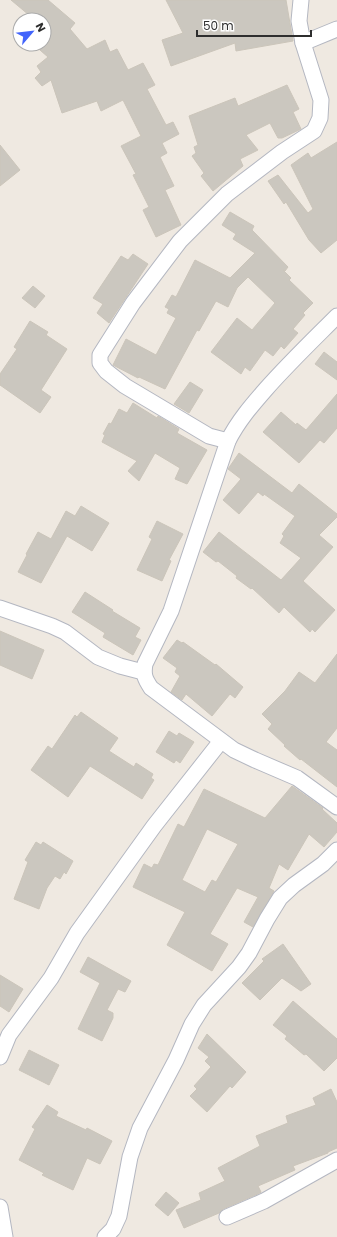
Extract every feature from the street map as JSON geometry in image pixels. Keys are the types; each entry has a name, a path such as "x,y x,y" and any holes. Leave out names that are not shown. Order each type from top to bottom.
{"street":[{"path":"228,441 209,436 125,386 106,371 100,363 100,355 133,303 180,241 227,194 282,152 314,131 320,118 321,100 299,21 301,0"},
{"path":"304,43 337,29"},
{"path":"337,316 285,367 236,427 228,441 172,611 145,664 143,672 144,678 151,688 221,741 234,750 297,778 337,807"},
{"path":"0,608 52,626 65,632 98,657 120,666 143,672"},
{"path":"0,1057 9,1035 51,978 77,933 136,850 221,741"},
{"path":"105,1237 113,1229 119,1216 130,1157 140,1128 176,1060 192,1024 204,1005 239,968 280,898 294,884 323,864 337,850"},
{"path":"227,1217 264,1201 337,1160"},
{"path":"0,1207 5,1237"}],"building":[{"path":"11,0 48,0 75,23 70,29 87,49 105,40 110,52 117,49 128,70 143,63 155,85 147,89 166,125 173,122 179,134 162,143 167,153 160,157 174,186 165,190 181,225 156,237 143,210 149,207 133,175 136,174 121,146 141,136 123,100 101,111 97,101 62,113 51,80 42,86 35,78 41,72 37,66 48,57 42,52 52,52 52,12 25,12"},
{"path":"166,0 286,0 293,41 236,51 235,43 171,66 162,40 183,33"},
{"path":"287,85 299,109 293,112 301,129 282,138 278,138 270,123 246,135 258,150 240,159 243,166 213,191 201,176 204,173 192,156 196,153 194,147 198,145 189,116 235,98 238,106"},
{"path":"337,142 337,240 321,253 309,240 286,202 284,204 268,181 278,175 308,213 313,209 291,165 308,153 311,158"},
{"path":"0,145 20,170 0,186"},
{"path":"230,212 254,226 252,230 288,267 285,271 283,270 291,278 289,280 313,303 303,313 305,315 293,329 298,333 284,349 281,346 273,356 265,350 250,371 245,367 241,374 211,352 237,318 252,330 275,303 248,277 237,288 228,307 216,301 199,331 197,330 165,389 139,377 138,378 113,365 126,339 156,355 176,318 167,313 169,309 165,307 172,295 176,297 195,260 230,278 255,253 233,239 236,234 222,225"},
{"path":"133,254 148,264 109,323 97,313 103,304 93,298 121,256 128,260"},
{"path":"33,286 45,296 35,308 22,298"},
{"path":"30,321 48,332 46,335 67,349 41,390 51,397 40,413 0,385 0,374 17,349 14,347"},
{"path":"324,352 337,362 337,380 315,364"},
{"path":"190,382 203,390 189,413 174,404"},
{"path":"337,394 337,428 324,443 320,440 299,463 263,432 281,412 296,425 297,423 306,430"},
{"path":"133,403 157,418 158,416 179,429 177,433 207,450 187,484 175,479 180,468 155,453 139,481 128,471 137,461 102,442 105,435 103,434 109,423 111,424 119,409 127,413"},
{"path":"239,453 292,493 299,484 337,514 337,517 319,535 333,547 303,581 335,610 315,632 312,629 310,632 284,607 279,613 252,588 251,589 236,578 237,576 218,561 216,562 203,552 219,532 281,580 301,558 280,543 284,536 282,534 295,516 264,494 263,496 258,492 239,514 223,500 241,479 228,469"},
{"path":"81,506 109,523 92,551 67,536 41,583 18,572 38,532 51,539 66,511 75,516"},
{"path":"157,521 183,534 169,560 171,561 162,581 137,570 152,539 149,537"},
{"path":"85,592 140,628 135,637 141,640 133,655 103,637 105,633 72,612"},
{"path":"0,631 44,650 32,679 0,665"},
{"path":"177,640 182,643 183,642 215,665 216,664 243,687 235,698 230,694 212,716 186,694 182,700 171,692 180,676 175,672 177,668 163,658"},
{"path":"337,654 337,728 326,742 337,750 337,787 301,759 300,760 284,746 285,745 268,729 272,724 262,714 285,691 299,672 315,683"},
{"path":"81,712 118,738 109,751 134,767 136,763 153,774 151,778 154,780 142,799 90,766 68,797 31,770 48,746 52,749 75,715 77,717"},
{"path":"169,731 177,736 179,733 194,742 180,763 176,760 174,763 156,752"},
{"path":"292,786 323,808 322,809 337,823 337,832 324,847 309,834 288,870 279,864 269,888 274,891 253,927 244,922 258,897 237,888 210,934 228,944 212,971 167,945 185,912 133,887 144,864 152,868 154,864 158,865 178,824 184,827 204,789 265,818","holes":["207,829 238,844 216,882 212,880 205,892 182,880"]},
{"path":"36,842 41,845 43,842 73,861 66,874 64,872 60,879 55,876 47,888 39,909 14,899 28,862 25,860"},
{"path":"283,944 311,984 301,991 282,978 260,1000 242,983 264,961 262,959"},
{"path":"88,957 131,981 125,992 118,989 107,1010 113,1013 113,1018 102,1041 78,1029 100,983 80,972"},
{"path":"0,975 23,989 9,1012 0,1006"},
{"path":"293,1001 337,1039 337,1058 324,1071 306,1054 304,1055 285,1039 287,1036 273,1025"},
{"path":"207,1034 246,1072 232,1088 230,1086 207,1112 190,1096 197,1089 194,1086 211,1067 205,1061 209,1057 198,1048"},
{"path":"29,1050 59,1065 49,1085 19,1070"},
{"path":"331,1089 337,1102 337,1148 328,1153 293,1166 295,1170 258,1186 261,1192 260,1193 184,1228 176,1210 201,1200 199,1193 225,1181 218,1168 260,1146 256,1136 288,1123 286,1116 316,1105 313,1098"},
{"path":"47,1105 58,1112 56,1116 86,1130 87,1128 112,1141 100,1164 87,1158 73,1190 42,1175 44,1173 19,1160 35,1129 32,1127"},
{"path":"166,1192 179,1203 168,1216 155,1205"}]}
